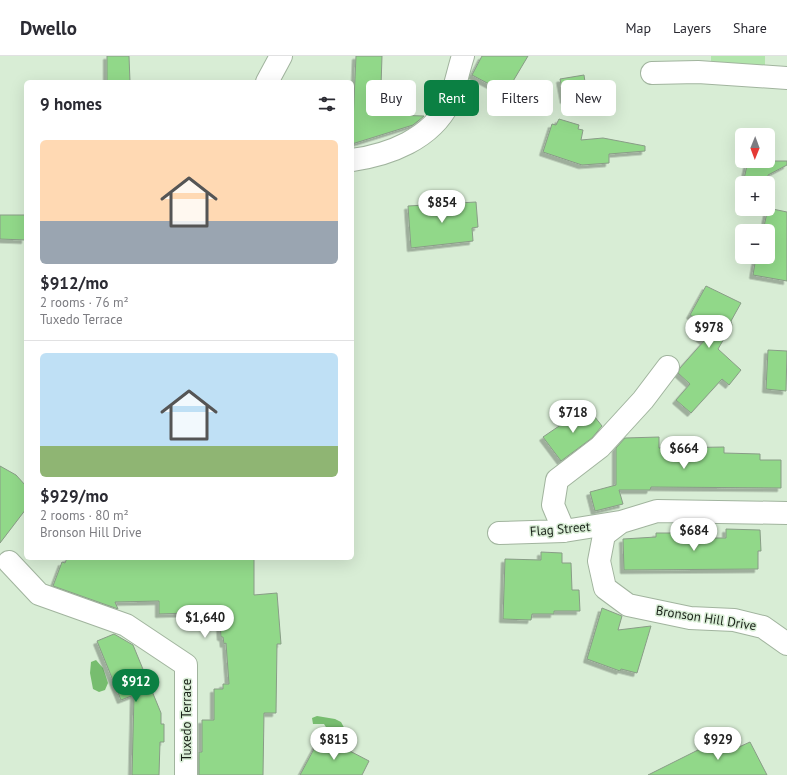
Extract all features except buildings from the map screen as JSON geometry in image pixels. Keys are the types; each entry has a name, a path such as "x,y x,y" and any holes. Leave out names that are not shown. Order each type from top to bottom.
{"street":[{"path":"268,80 281,56"},
{"path":"354,160 366,158 404,146 433,126 449,103 463,56"},
{"path":"652,74 698,72 787,78"},
{"path":"564,531 553,506 557,480 600,447 643,400 668,367"},
{"name":"Bronson Hill Drive","path":"787,513 657,511 621,522 604,535 599,561 605,588 628,605 690,618 734,620 762,627 787,644"},
{"name":"Flag Street","path":"499,533 564,531 621,522"},
{"name":"Tuxedo Terrace","path":"9,562 39,594 126,625 186,665 186,775"}],"shaded area":[{"path":"711,56 765,56 765,65 711,64"},
{"path":"96,660 103,668 108,683 105,690 99,692 93,689 90,673 91,662"},
{"path":"317,716 335,719 341,722 353,744 349,746 342,737 331,735 324,724 313,724 312,718"}]}
